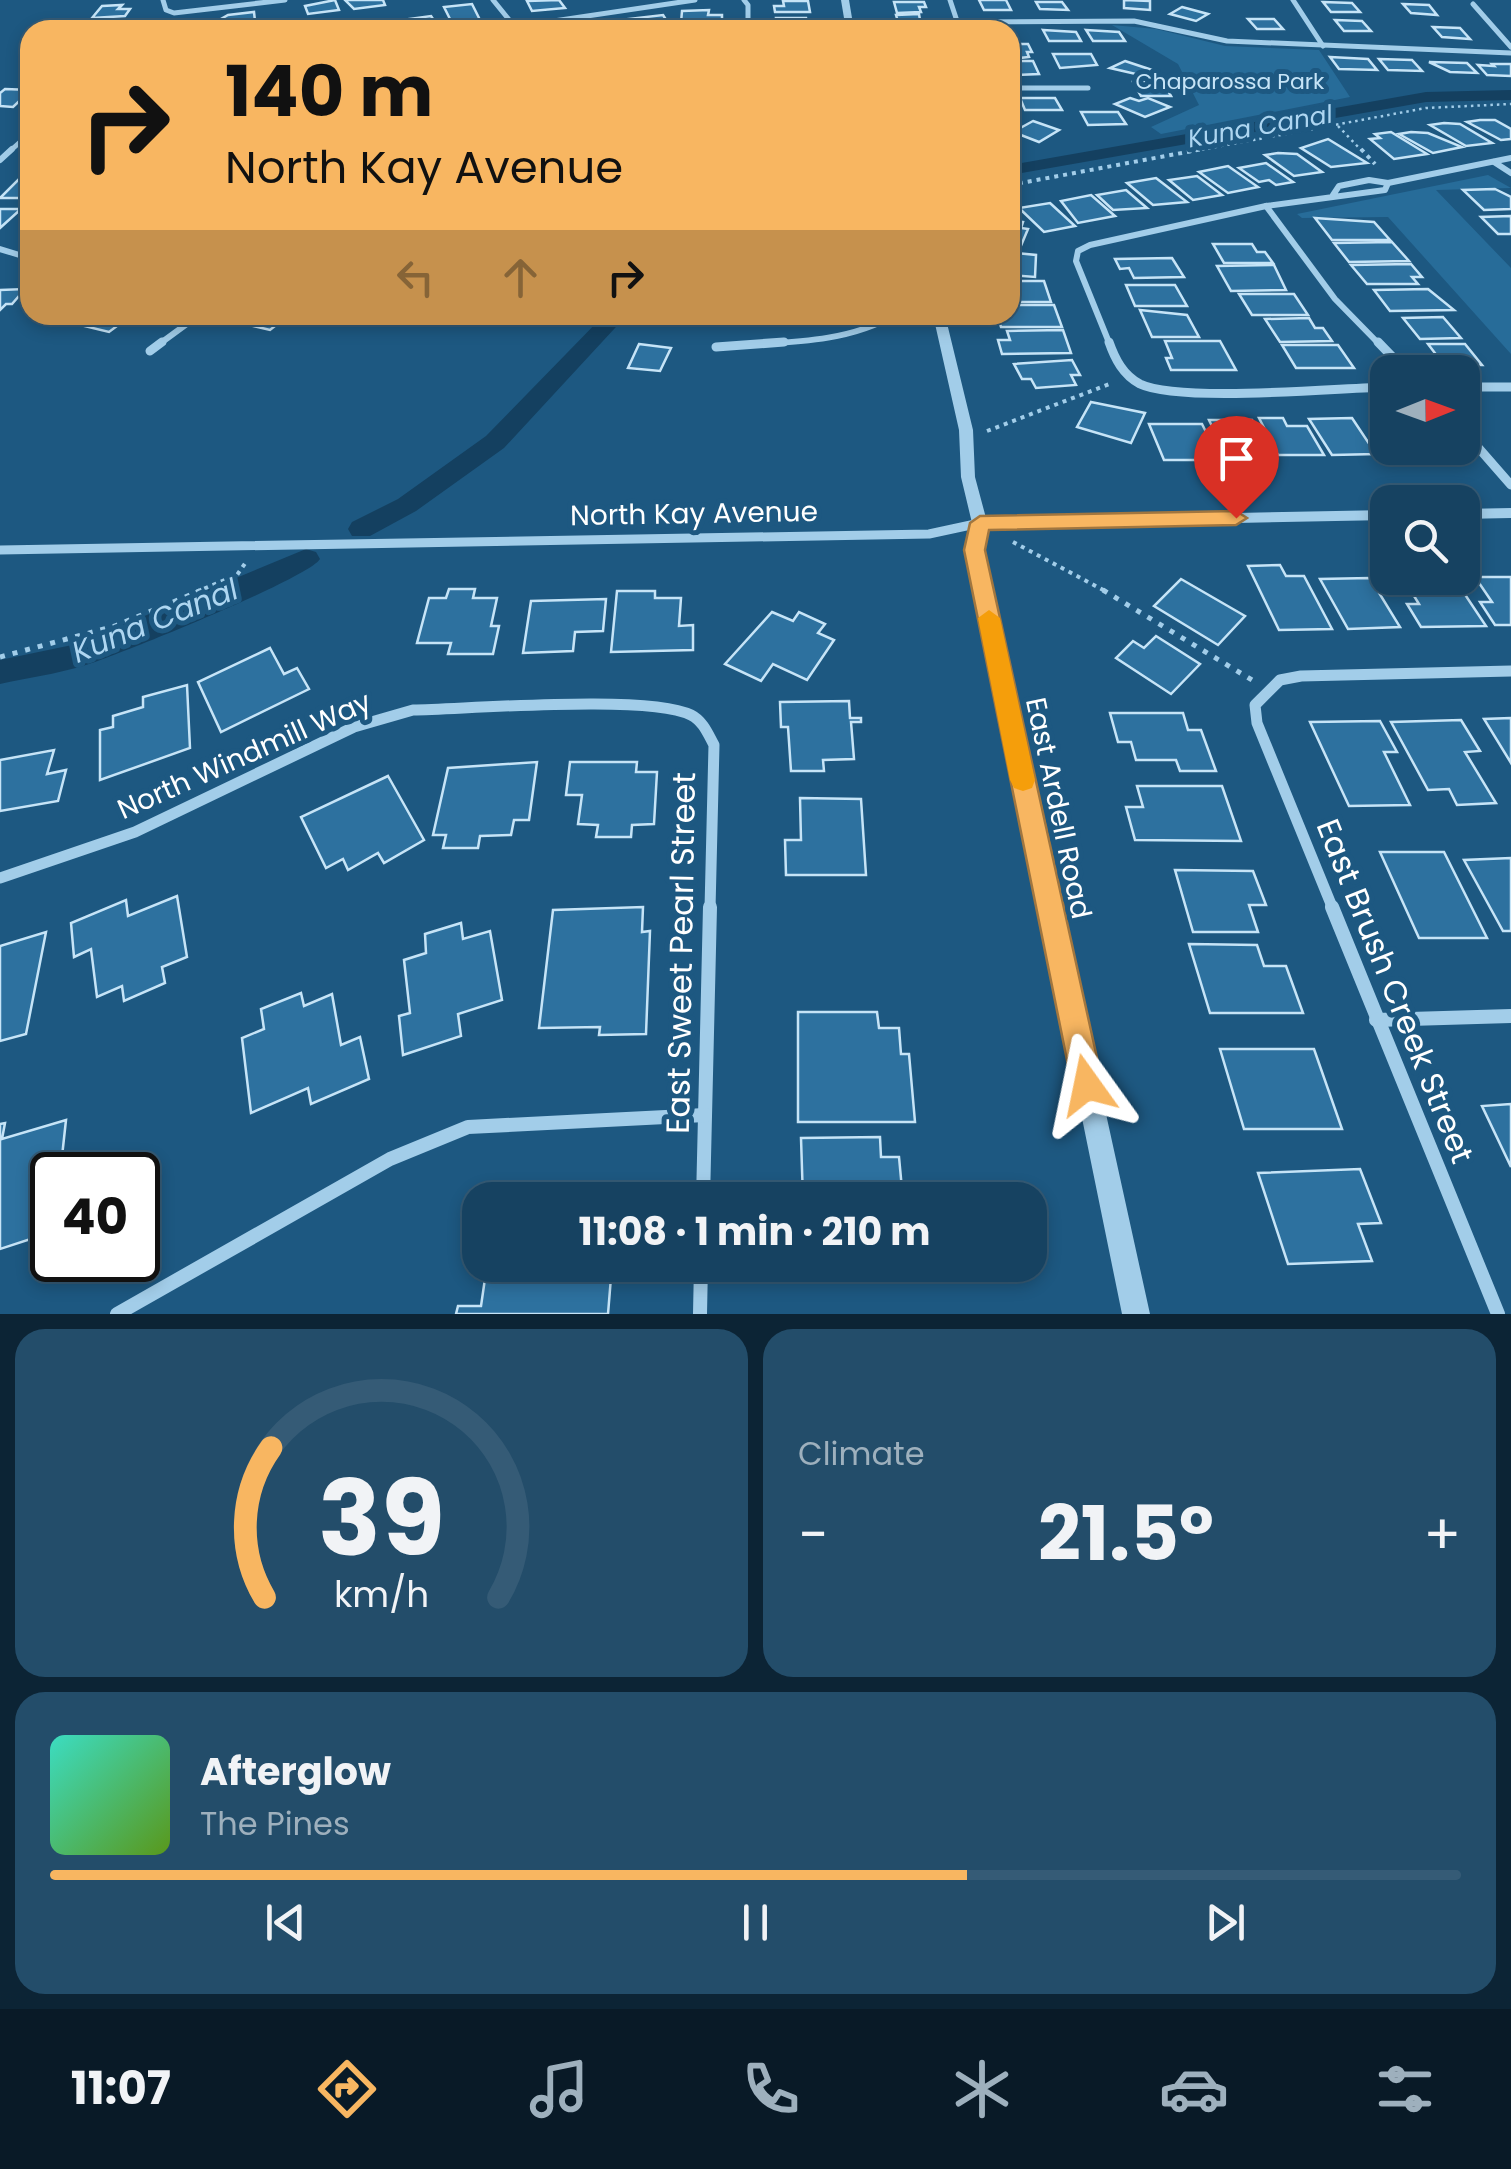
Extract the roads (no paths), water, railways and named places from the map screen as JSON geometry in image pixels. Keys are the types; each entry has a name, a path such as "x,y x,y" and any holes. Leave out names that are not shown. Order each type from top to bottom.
{"street":[{"path":"163,0 166,10 174,13 285,0"},
{"path":"494,0 510,20"},
{"path":"570,20 695,0"},
{"path":"1293,0 1322,46"},
{"path":"1474,4 1511,50"},
{"path":"1020,22 1134,21 1226,41 1511,50"},
{"path":"1020,88 1088,88"},
{"path":"0,160 20,141"},
{"path":"1332,195 1339,186 1511,158"},
{"path":"1494,162 1511,174"},
{"path":"1370,388 1176,393 1140,384 1118,366 1076,261 1078,252 1090,244 1266,206 1385,190 1386,179"},
{"path":"1266,206 1335,299 1390,355"},
{"path":"150,351 185,325"},
{"path":"716,347 832,336 882,325"},
{"name":"East Ardell Road","path":"941,325 966,430 968,477 980,523 974,550 1136,1314"},
{"path":"1480,387 1511,387"},
{"path":"1480,450 1511,485"},
{"path":"1480,514 1511,513"},
{"name":"North Kay Avenue","path":"0,550 929,534 980,523 1370,515"},
{"name":"East Brush Creek Street","path":"1498,1314 1257,724 1256,705 1280,680 1301,676 1511,671"},
{"name":"North Windmill Way","path":"0,878 201,804 353,725 382,716 413,710 653,704 692,715"},
{"name":"East Sweet Pearl Street","path":"692,715 705,727 714,745 703,1182"},
{"path":"1376,1020 1511,1016"},
{"path":"117,1314 390,1160 468,1127 705,1115"},
{"path":"700,1314 701,1282"}],"waterway":[{"name":"Kuna Canal","path":"1020,168 1426,97 1511,95"},
{"name":"Kuna Canal","path":"361,529 407,505 495,442 606,325"},
{"name":"Kuna Canal","path":"0,672 81,655 306,559"}],"park label":[{"name":"Chaparossa Park","path":"1230,81"}]}
